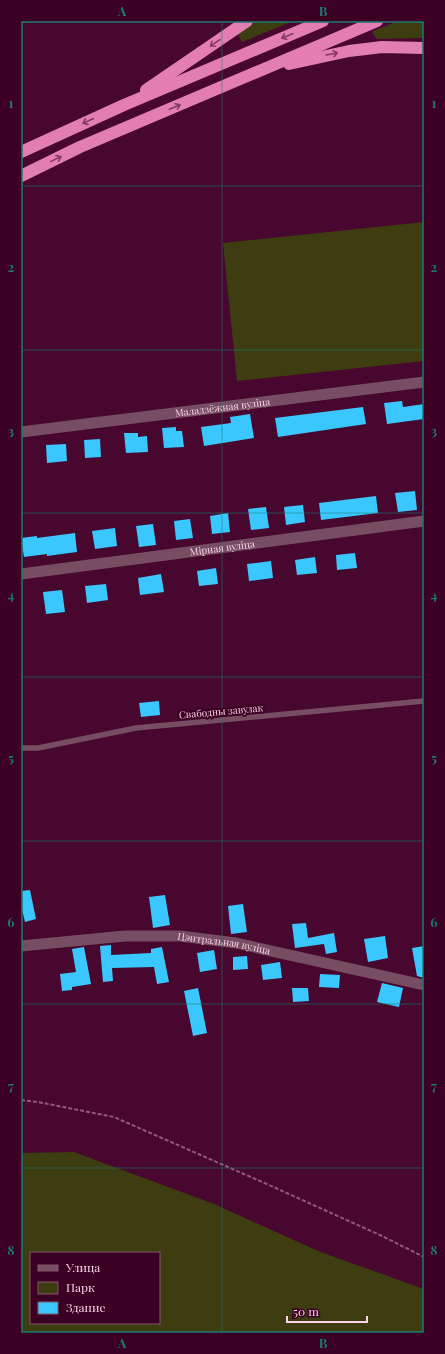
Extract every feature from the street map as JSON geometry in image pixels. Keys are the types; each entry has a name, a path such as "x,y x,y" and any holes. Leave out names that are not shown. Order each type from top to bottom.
{"highway":[{"path":"124,105 247,21"},
{"path":"21,152 124,105 323,21"},
{"path":"21,176 80,148 377,21"},
{"path":"253,73 348,51 382,48 424,48"}],"street":[{"name":"Маладзёжная вуліца","path":"21,432 424,382"},
{"name":"Мірная вуліца","path":"21,574 424,521"},
{"name":"Цэнтральная вуліца","path":"21,946 125,936 180,936 236,943 424,985"}],"lane":[{"name":"Свабодны завулак","path":"21,748 38,748 136,728 424,701"}],"path":[{"path":"21,1100 114,1117 382,1236 424,1257"}],"green space":[{"path":"257,21 293,21 242,42 237,33"},
{"path":"398,21 424,21 424,38 377,39 373,34 373,31"},
{"path":"424,222 424,361 237,381 223,243"},
{"path":"74,1152 214,1204 318,1251 424,1289 424,1333 21,1333 21,1153"}],"building":[{"path":"402,401 403,407 424,404 424,419 387,424 384,403"},
{"path":"363,407 366,424 278,437 275,418"},
{"path":"250,414 254,438 204,446 201,427 231,423 230,417"},
{"path":"176,427 176,431 182,431 184,447 164,448 162,428"},
{"path":"124,433 138,433 138,437 147,436 148,452 126,453"},
{"path":"100,439 101,457 85,458 84,440"},
{"path":"66,444 67,461 47,463 46,445"},
{"path":"415,491 417,510 398,512 395,493"},
{"path":"376,496 378,513 321,520 319,503"},
{"path":"303,505 305,522 286,525 284,507"},
{"path":"266,507 269,528 251,530 248,509"},
{"path":"228,513 230,532 212,534 210,516"},
{"path":"190,519 193,538 176,540 174,521"},
{"path":"153,524 156,545 139,547 136,526"},
{"path":"115,528 117,546 95,549 92,531"},
{"path":"75,533 77,552 24,557 21,538 37,536 37,538"},
{"path":"355,553 357,568 337,570 336,555"},
{"path":"315,557 317,573 297,575 295,560"},
{"path":"271,561 273,578 249,581 247,564"},
{"path":"216,568 218,584 199,586 197,571"},
{"path":"161,574 164,592 140,595 138,578"},
{"path":"106,584 108,600 87,603 85,586"},
{"path":"62,590 65,612 46,614 43,592"},
{"path":"159,701 160,715 141,717 139,703"},
{"path":"30,890 36,919 25,922 21,905 21,891"},
{"path":"165,895 170,925 153,928 149,897"},
{"path":"243,904 247,932 231,934 228,906"},
{"path":"306,923 308,938 334,933 337,952 326,954 324,944 295,948 292,924"},
{"path":"385,936 388,958 368,962 364,939"},
{"path":"111,945 111,955 151,953 151,949 162,947 169,982 157,984 154,967 112,968 113,981 103,982 100,946"},
{"path":"424,946 424,978 417,976 412,948"},
{"path":"84,947 91,984 72,987 72,990 62,991 60,974 76,972 72,949"},
{"path":"214,950 217,969 200,972 197,953"},
{"path":"247,956 248,969 233,970 233,957"},
{"path":"280,962 282,978 263,980 261,965"},
{"path":"320,974 340,975 339,988 319,987"},
{"path":"382,983 403,988 399,1007 377,1002"},
{"path":"198,988 207,1033 193,1036 184,991"},
{"path":"292,988 308,988 309,1001 293,1002"}]}
